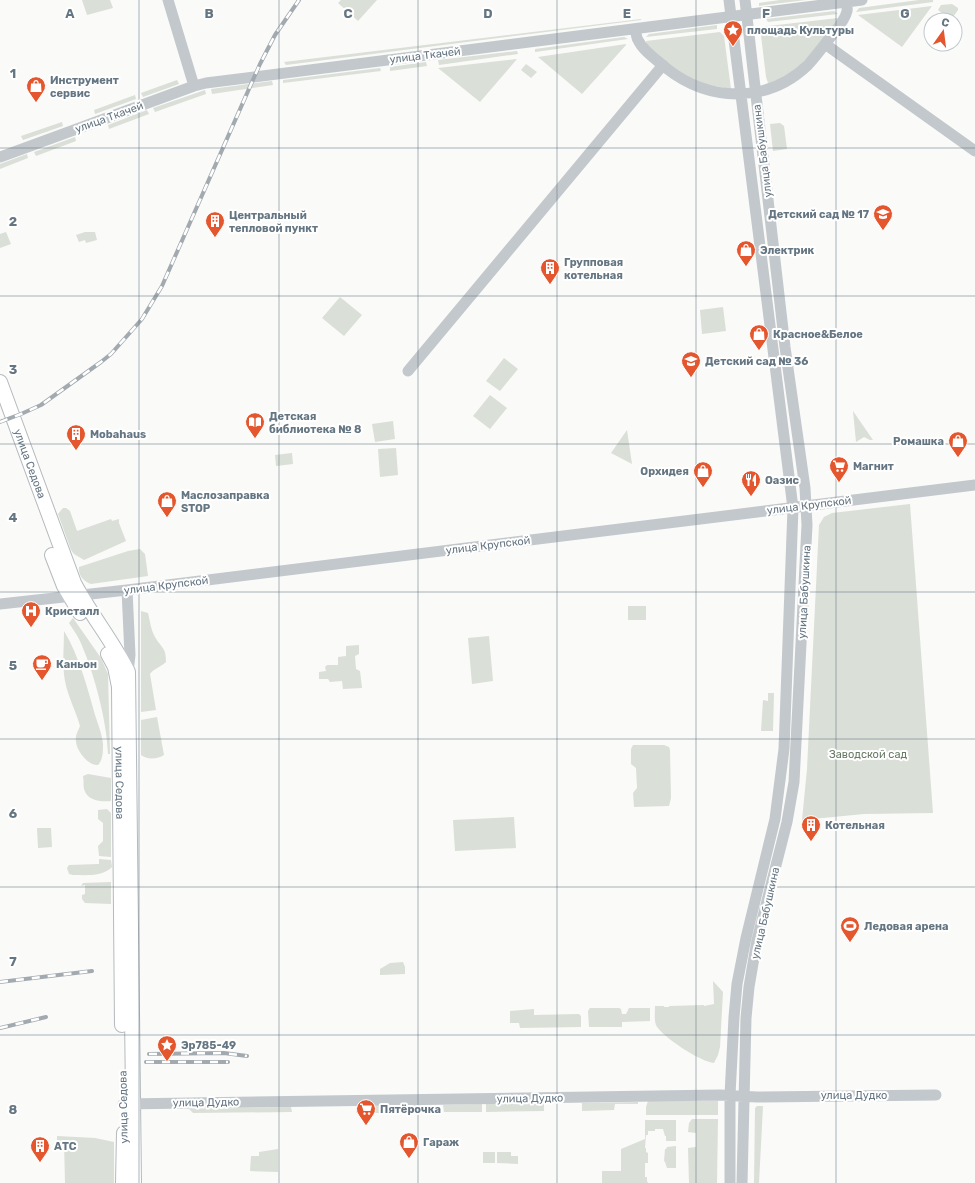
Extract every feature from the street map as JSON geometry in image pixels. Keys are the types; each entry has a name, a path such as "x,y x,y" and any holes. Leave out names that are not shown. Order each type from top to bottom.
{"main road":[{"name":"улица Седова","path":"0,382 69,572 75,596 107,651 115,667 118,681 128,1104 134,1183"},
{"name":"улица Седова","path":"0,410 60,575 115,647 128,672 128,1104 123,1183"}],"street":[{"path":"168,0 194,86"},
{"name":"улица Бабушкина","path":"729,0 742,93 793,508 786,704 781,780 775,819 746,938 737,984 730,1095 730,1183"},
{"name":"улица Бабушкина","path":"742,1183 746,1018 751,974 787,822 794,782 807,525 807,506 784,339 744,0"},
{"name":"улица Ткачей","path":"0,157 194,86 210,82 862,0"},
{"path":"636,28 638,40 644,48 674,74 702,88 716,92 733,94 755,92 773,87 807,66 826,44 841,23 847,10 846,2"},
{"path":"826,44 975,151"},
{"path":"408,371 663,65"},
{"name":"улица Крупской","path":"0,604 127,590 793,508 975,484"},
{"name":"улица Седова","path":"127,590 130,655 128,672"},
{"name":"улица Дудко","path":"128,1104 730,1095 936,1094"}],"green space":[{"path":"82,0 110,0 113,8 87,15"},
{"path":"341,0 377,0 358,21 338,3"},
{"path":"780,0 806,0 759,6 759,3"},
{"path":"919,0 933,0 933,2 856,12 859,8"},
{"path":"952,4 958,8 958,10 957,12 941,12 938,10 941,5"},
{"path":"932,6 928,12 923,12 923,18 902,47 858,15"},
{"path":"834,11 838,14 768,22 766,19"},
{"path":"838,18 824,39 805,62 783,77 768,83 760,27"},
{"path":"641,19 286,65 284,62"},
{"path":"717,25 717,29 646,37 649,34"},
{"path":"720,32 724,36 731,89 703,84 677,71 647,46 646,41"},
{"path":"624,37 628,39 535,52 535,49"},
{"path":"626,44 582,94 538,57"},
{"path":"517,51 518,54 439,65 438,60"},
{"path":"517,59 480,102 438,68"},
{"path":"426,62 427,66 390,71 390,67"},
{"path":"526,64 537,72 531,78 521,70"},
{"path":"380,68 381,71 283,83 283,80"},
{"path":"177,80 179,84 143,97 141,93"},
{"path":"272,81 273,85 212,94 211,89"},
{"path":"205,90 206,94 155,112 153,108"},
{"path":"135,95 136,99 95,114 94,110"},
{"path":"147,110 149,114 109,129 108,125"},
{"path":"62,122 63,126 23,140 21,136"},
{"path":"780,123 784,126 787,149 773,151 770,124"},
{"path":"75,137 76,141 36,156 34,152"},
{"path":"27,154 28,158 0,169 0,164"},
{"path":"6,232 11,244 0,248 0,234"},
{"path":"85,232 95,232 97,240 86,243 85,240 79,242 76,235"},
{"path":"340,297 362,315 344,336 322,318"},
{"path":"723,307 726,331 702,334 700,310"},
{"path":"504,358 518,369 500,391 486,381"},
{"path":"490,395 507,408 490,429 473,416"},
{"path":"853,411 873,440 864,437 856,442"},
{"path":"393,421 395,439 375,442 372,424"},
{"path":"627,430 632,464 611,453"},
{"path":"396,448 398,475 380,477 378,449"},
{"path":"292,453 293,464 276,466 275,455"},
{"name":"Заводской сад","path":"910,504 933,813 864,814 802,820 807,769 819,525 824,517 832,513"},
{"path":"63,508 70,511 77,531 111,519 112,521 119,519 119,523 126,541 84,560 74,554 71,550 58,514"},
{"path":"140,549 145,554 148,576 91,584 84,580 81,576 79,567 128,551"},
{"path":"628,606 646,606 646,620 628,620"},
{"path":"141,611 148,613 157,641 163,648 166,662 150,674 156,710 141,712"},
{"path":"73,618 101,658 108,674 110,754 108,754 105,726 94,680 79,639 69,623"},
{"path":"64,631 82,672 101,733 103,752 101,761 98,765 90,763 83,757 78,749 76,737 80,726 68,693 64,675"},
{"path":"489,636 493,681 472,684 468,638"},
{"path":"359,645 359,654 355,656 356,669 360,671 362,688 343,689 342,681 330,682 328,679 319,679 319,672 326,671 325,667 327,665 338,665 338,657 346,656 346,646"},
{"path":"768,693 774,693 773,731 761,731 763,700 768,701"},
{"path":"157,717 164,755 156,758 146,758 141,755 141,720"},
{"path":"633,745 664,745 669,747 671,798 669,806 634,807 633,793 637,788 636,768 631,764 631,749"},
{"path":"88,774 111,778 111,801 99,801 88,796 84,789 83,776"},
{"path":"107,809 111,813 111,857 99,856 98,846 103,841 103,823 98,819 98,810"},
{"path":"514,817 516,848 455,851 453,820"},
{"path":"37,828 51,828 52,847 38,848"},
{"path":"99,859 111,860 112,867 104,872 94,875 69,874 67,868 69,865 99,864"},
{"path":"111,882 111,904 85,903 82,899 82,895 85,894 85,885 81,886 83,883"},
{"path":"403,962 405,974 380,975 380,969 390,963"},
{"path":"713,981 723,992 720,1047 714,1063 708,1062 682,1048 660,1030 655,1021 655,1006 704,1006 714,1004"},
{"path":"590,1008 619,1008 621,1009 622,1014 626,1014 629,1008 650,1008 650,1021 622,1022 622,1027 589,1027 588,1011"},
{"path":"534,1009 534,1015 579,1014 581,1016 581,1027 520,1028 519,1023 510,1023 510,1011"},
{"path":"648,1101 718,1101 718,1115 646,1115"},
{"path":"638,1102 638,1104 615,1104 614,1110 582,1111 582,1103"},
{"path":"544,1103 544,1111 486,1112 486,1104"},
{"path":"482,1104 482,1112 444,1112 443,1105"},
{"path":"387,1105 387,1113 356,1113 358,1106"},
{"path":"406,1105 438,1105 438,1112 406,1113"},
{"path":"757,1106 763,1106 759,1183 754,1183 755,1108"},
{"path":"291,1107 292,1112 193,1113 189,1109"},
{"path":"692,1119 718,1119 717,1183 689,1183 688,1148 696,1147 696,1133 688,1132 689,1123"},
{"path":"645,1120 676,1120 676,1141 666,1141 666,1136 663,1129 648,1131 648,1135 646,1135 645,1148 646,1152 648,1153 648,1163 645,1163 645,1177 647,1177 648,1183 602,1183 602,1171 621,1171 621,1149 645,1139"},
{"path":"57,1136 95,1138 114,1142 114,1183 65,1183 64,1141 57,1141"},
{"path":"676,1146 676,1168 667,1168 664,1161 665,1149 667,1147"},
{"path":"278,1149 278,1172 250,1171 251,1156 259,1156 259,1152"},
{"path":"483,1152 495,1152 495,1163 483,1163"},
{"path":"497,1152 511,1152 511,1156 518,1156 518,1164 497,1163"}],"railway":[{"path":"0,422 41,405 101,362 111,354 142,319 162,286 260,64 275,35 299,0"},
{"path":"0,982 92,971"},
{"path":"0,1028 46,1017"},
{"path":"149,1054 224,1053 247,1056"},
{"path":"146,1062 228,1062"}],"place":[{"name":"площадь Культуры","path":"733,47"},
{"name":"Инструмент сервис","path":"36,103"},
{"name":"Детский сад № 17","path":"883,231"},
{"name":"Центральный тепловой пункт","path":"215,238"},
{"name":"Электрик","path":"746,267"},
{"name":"Групповая котельная","path":"550,285"},
{"name":"Красное&Белое","path":"759,351"},
{"name":"Детский сад № 36","path":"691,378"},
{"name":"Детская библиотека № 8","path":"255,439"},
{"name":"Mobahaus","path":"76,451"},
{"name":"Ромашка","path":"958,458"},
{"name":"Магнит","path":"839,483"},
{"name":"Орхидея","path":"703,488"},
{"name":"Оазис","path":"751,497"},
{"name":"Маслозаправка STOP","path":"167,518"},
{"name":"Кристалл","path":"31,628"},
{"name":"Каньон","path":"42,681"},
{"name":"Котельная","path":"811,842"},
{"name":"Ледовая арена","path":"850,943"},
{"name":"Эр785-49","path":"167,1062"},
{"name":"Пятёрочка","path":"366,1126"},
{"name":"Гараж","path":"409,1159"},
{"name":"АТС","path":"40,1163"}]}
